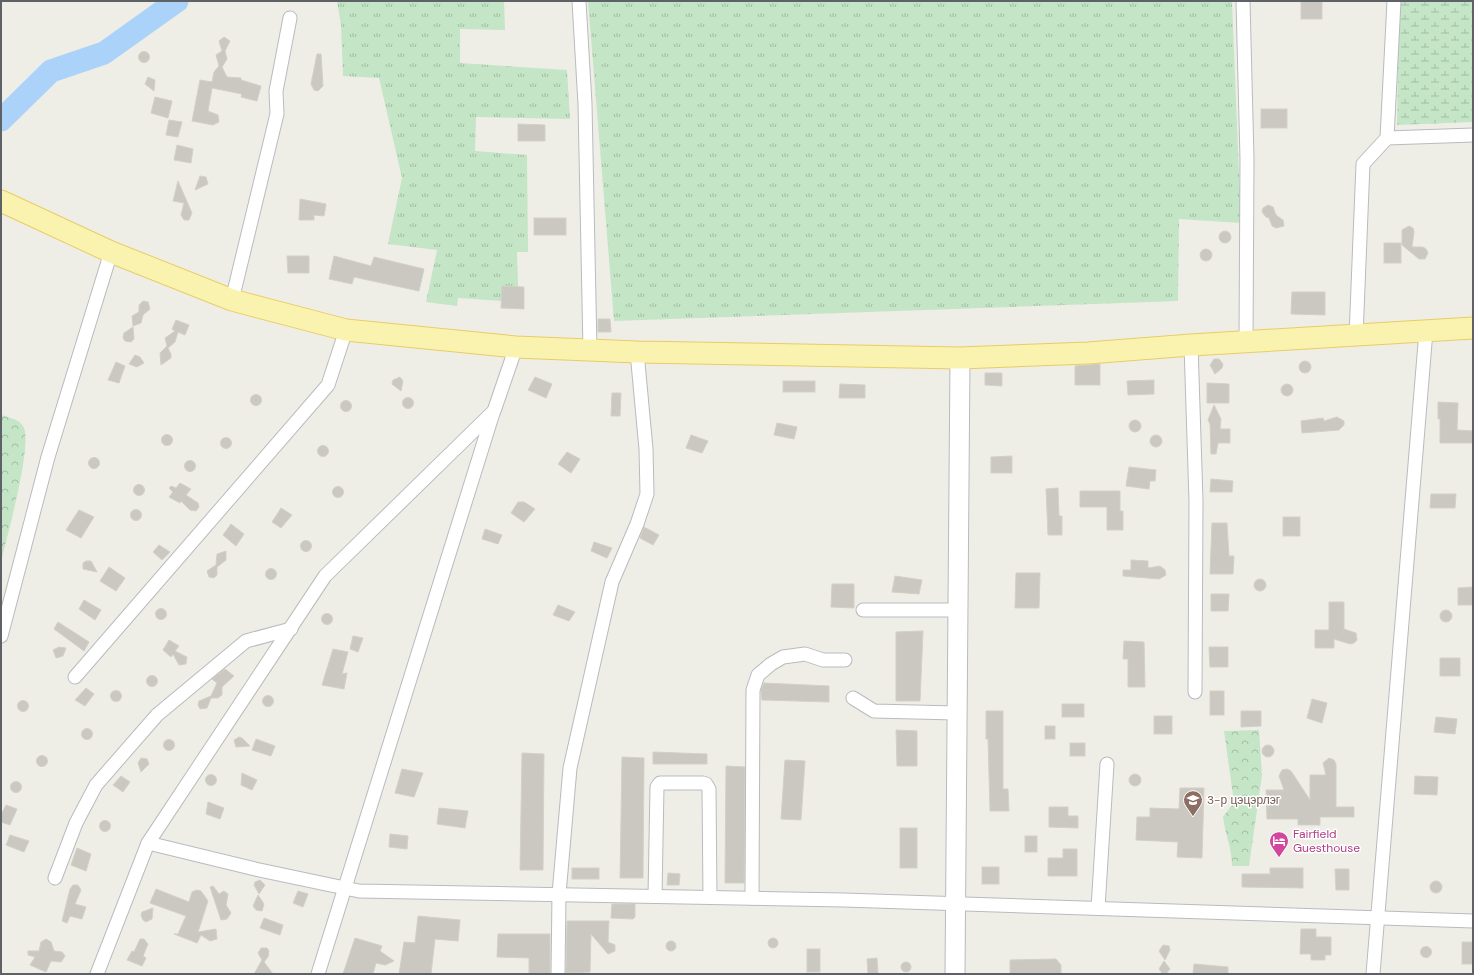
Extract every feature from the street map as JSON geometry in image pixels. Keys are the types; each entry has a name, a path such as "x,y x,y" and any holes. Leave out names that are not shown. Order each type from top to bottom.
{"main road":[{"path":"1,201 111,252 232,300 346,330 516,347 637,352 960,358 1088,353 1192,345 1473,328"},
{"path":"955,974 954,904 960,358"}],"street":[{"path":"578,1 585,104 590,350"},
{"path":"1243,1 1247,159 1246,342"},
{"path":"1356,336 1363,164 1387,138 1394,1"},
{"path":"232,300 277,114 276,91 290,18"},
{"path":"1387,138 1473,136"},
{"path":"1,636 48,457 111,252"},
{"path":"75,677 328,385 346,330"},
{"path":"1373,974 1426,331"},
{"path":"1192,345 1196,501 1195,692"},
{"path":"318,974 347,887 393,731 494,411 516,347"},
{"path":"558,974 559,894 571,760 612,582 637,524 646,494 646,449 637,352"},
{"path":"97,974 148,843 325,576 494,411"},
{"path":"863,610 958,610"},
{"path":"55,878 76,823 96,785 157,714 246,641 291,629"},
{"path":"752,898 753,690 758,675 771,664 783,657 806,654 823,660 845,660"},
{"path":"853,698 874,710 956,713"},
{"path":"1098,908 1107,764"},
{"path":"654,896 657,787 660,783 703,783 706,784 709,789 710,897"},
{"path":"148,843 256,869 347,887 359,891 752,898 1473,921"}],"green space":[{"path":"337,1 504,1 505,30 460,29 460,63 567,70 570,119 476,117 475,151 527,155 528,252 517,252 518,286 502,286 502,301 458,298 457,306 426,302 437,250 388,244 402,178 379,78 343,76 341,25"},
{"path":"588,1 1232,1 1241,223 1179,219 1178,301 614,321"},
{"path":"1399,1 1473,1 1473,122 1397,125"},
{"path":"1,415 13,419 23,426 25,435 25,450 18,491 1,562"},
{"path":"1259,730 1262,775 1249,866 1232,866 1231,853 1223,817 1234,802 1224,731"}],"building":[{"path":"1301,1 1322,1 1322,19 1301,19"},
{"path":"224,37 230,41 225,51 227,59 222,67 227,77 241,78 241,80 261,86 257,101 241,97 242,94 212,88 208,111 218,115 219,122 213,125 192,121 200,80 212,82 214,72 219,66 216,55 222,51 219,41"},
{"path":"144,51 148,53 150,57 148,61 144,63 140,61 138,57 140,53"},
{"path":"317,54 321,54 323,86 318,91 314,90 311,84"},
{"path":"148,77 155,80 154,91 145,84"},
{"path":"155,97 172,101 168,118 151,113"},
{"path":"1261,109 1287,109 1287,128 1261,128"},
{"path":"169,120 182,122 178,137 166,135"},
{"path":"518,124 545,125 545,141 518,141"},
{"path":"177,145 193,149 191,163 174,160"},
{"path":"200,176 206,177 208,184 195,190"},
{"path":"178,181 192,213 189,220 184,220 181,215 184,203 173,201"},
{"path":"300,199 326,204 324,216 314,215 314,220 299,220"},
{"path":"1268,205 1273,207 1276,215 1283,220 1284,226 1276,228 1272,226 1269,218 1262,212 1263,208"},
{"path":"534,218 566,218 566,235 534,235"},
{"path":"1409,226 1413,228 1414,232 1412,247 1423,247 1426,249 1428,253 1425,259 1419,259 1402,245 1402,230"},
{"path":"1223,231 1227,231 1231,237 1227,243 1223,243 1219,239 1219,235"},
{"path":"1384,243 1401,243 1401,263 1384,263"},
{"path":"1204,249 1208,249 1212,255 1208,261 1204,261 1200,257 1200,253"},
{"path":"287,256 309,256 309,273 288,273"},
{"path":"334,256 371,266 374,257 424,269 419,291 354,277 352,284 329,279"},
{"path":"502,286 524,287 524,309 501,308"},
{"path":"1292,292 1325,292 1325,315 1291,314"},
{"path":"143,301 148,302 150,309 143,315 141,323 133,326 132,316 139,312 139,305"},
{"path":"598,319 610,319 611,332 598,332"},
{"path":"176,320 189,325 185,335 178,332 175,342 168,348 171,358 161,365 160,353 167,346 165,338 175,331 172,329"},
{"path":"133,327 134,339 131,342 125,341 123,338 124,333"},
{"path":"135,355 140,357 144,363 137,367 129,364"},
{"path":"1214,359 1219,359 1223,364 1222,368 1215,374 1210,365"},
{"path":"1303,361 1307,361 1311,367 1307,373 1303,373 1299,369 1299,365"},
{"path":"116,362 125,366 119,383 108,380"},
{"path":"1100,364 1100,385 1075,385 1075,366"},
{"path":"985,373 1002,373 1002,386 985,385"},
{"path":"400,377 403,381 401,391 392,384 393,380"},
{"path":"535,377 552,384 546,398 528,390"},
{"path":"1154,380 1154,394 1128,395 1127,381"},
{"path":"783,381 815,381 815,392 783,392"},
{"path":"1207,383 1229,384 1229,403 1207,403"},
{"path":"840,384 865,385 865,398 839,398"},
{"path":"1285,384 1289,384 1293,390 1289,396 1285,396 1281,392 1281,388"},
{"path":"612,393 621,393 620,416 611,416"},
{"path":"256,394 260,396 262,400 260,404 256,406 252,404 250,400 252,396"},
{"path":"408,397 412,399 414,403 412,407 408,409 404,407 402,403 404,399"},
{"path":"346,400 350,402 352,406 350,410 346,412 342,410 340,406 342,402"},
{"path":"1438,402 1458,403 1457,430 1473,431 1473,443 1440,443"},
{"path":"1214,405 1221,419 1220,429 1230,429 1230,443 1218,443 1216,454 1211,454 1210,424 1208,420"},
{"path":"1337,417 1344,421 1344,425 1339,430 1302,433 1301,421 1323,418 1324,421"},
{"path":"1137,420 1140,421 1140,431 1133,432 1130,431 1129,424 1130,421"},
{"path":"777,423 797,427 794,439 774,435"},
{"path":"167,434 171,436 173,440 171,444 167,446 163,444 161,440 163,436"},
{"path":"691,435 708,441 702,453 686,448"},
{"path":"1158,435 1161,436 1161,446 1154,447 1151,446 1150,439 1151,436"},
{"path":"226,437 230,439 232,443 230,447 226,449 222,447 220,443 222,439"},
{"path":"323,445 327,447 329,451 327,455 323,457 319,455 317,451 319,447"},
{"path":"567,452 580,459 571,473 558,464"},
{"path":"1012,456 1012,473 991,473 991,457"},
{"path":"94,457 98,459 100,463 98,467 94,469 90,467 88,463 90,459"},
{"path":"190,460 194,462 196,466 194,470 190,472 186,470 184,466 186,462"},
{"path":"1129,467 1156,470 1155,481 1150,481 1149,489 1126,486"},
{"path":"1211,479 1233,481 1232,492 1210,492"},
{"path":"180,483 191,489 186,495 198,503 199,507 196,511 190,510 181,501 180,503 169,497 173,492 169,488 171,486 176,488"},
{"path":"139,484 143,486 145,490 143,494 139,496 135,494 133,490 135,486"},
{"path":"338,486 342,488 344,492 342,496 338,498 334,496 332,492 334,488"},
{"path":"1058,488 1059,516 1062,516 1062,535 1048,535 1046,489"},
{"path":"1080,491 1120,491 1120,511 1123,511 1123,530 1107,530 1107,507 1080,507"},
{"path":"1431,494 1456,494 1455,508 1430,508"},
{"path":"518,502 524,502 535,509 524,522 511,513"},
{"path":"281,508 292,515 281,528 272,522"},
{"path":"136,509 140,511 142,515 140,519 136,521 132,519 130,515 132,511"},
{"path":"79,510 94,517 81,538 66,530"},
{"path":"1283,517 1300,517 1300,536 1283,536"},
{"path":"1212,523 1227,523 1229,556 1234,556 1233,574 1210,574"},
{"path":"231,524 244,534 236,546 223,535"},
{"path":"644,527 659,535 653,545 640,538"},
{"path":"485,529 502,535 498,544 482,539"},
{"path":"306,540 310,542 312,546 310,550 306,552 302,550 300,546 302,542"},
{"path":"594,542 612,548 607,558 591,551"},
{"path":"159,545 170,552 162,560 153,552"},
{"path":"226,551 226,560 217,567 217,575 214,578 209,577 207,571 216,565 217,554"},
{"path":"1131,560 1148,561 1148,568 1160,566 1165,570 1166,575 1159,579 1123,576 1123,570 1131,570"},
{"path":"86,561 91,561 97,572 83,569 83,563"},
{"path":"109,567 125,578 116,591 100,581"},
{"path":"271,568 275,570 277,574 275,578 271,580 267,578 265,574 267,570"},
{"path":"1016,573 1040,573 1039,608 1015,608"},
{"path":"895,576 922,580 919,594 892,592"},
{"path":"1258,579 1262,579 1266,585 1262,591 1258,591 1254,587 1254,583"},
{"path":"832,584 854,584 854,608 831,607"},
{"path":"1473,587 1473,605 1458,605 1458,588"},
{"path":"1211,594 1229,594 1228,611 1211,611"},
{"path":"84,600 101,610 95,620 79,609"},
{"path":"1329,602 1344,602 1344,629 1356,633 1357,640 1350,644 1334,639 1334,648 1315,648 1315,630 1329,630"},
{"path":"558,605 575,612 569,621 553,615"},
{"path":"161,608 165,610 167,614 165,618 161,620 157,618 155,614 157,610"},
{"path":"1448,610 1451,611 1451,621 1444,622 1441,621 1440,614 1441,611"},
{"path":"327,613 331,615 333,619 331,623 327,625 323,623 321,619 323,615"},
{"path":"58,622 89,642 84,651 54,629"},
{"path":"923,631 920,701 896,701 896,632"},
{"path":"353,636 363,638 358,652 350,649"},
{"path":"169,640 179,646 175,651 187,657 186,664 179,665 173,654 171,657 163,650"},
{"path":"1124,641 1144,642 1145,687 1128,687 1128,659 1123,659"},
{"path":"59,647 66,648 63,656 56,658 53,650"},
{"path":"1209,647 1228,647 1228,667 1210,667"},
{"path":"333,649 348,652 342,674 347,673 344,689 322,685"},
{"path":"1440,658 1460,658 1460,676 1440,676"},
{"path":"225,669 234,676 222,687 222,695 218,698 211,698 207,708 200,709 198,705 199,701 211,696 217,683 212,679"},
{"path":"152,675 156,677 158,681 156,685 152,687 148,685 146,681 148,677"},
{"path":"764,683 829,686 829,702 762,700 761,690"},
{"path":"86,688 94,694 85,706 75,700"},
{"path":"116,690 120,692 122,696 120,700 116,702 112,700 110,696 112,692"},
{"path":"1210,691 1224,691 1224,715 1210,715"},
{"path":"268,695 272,697 274,701 272,705 268,707 264,705 262,701 264,697"},
{"path":"1312,699 1327,703 1322,723 1307,718"},
{"path":"23,700 27,702 29,706 27,710 23,712 19,710 17,706 19,702"},
{"path":"1062,704 1084,704 1084,717 1062,717"},
{"path":"986,711 1003,711 1003,789 1008,789 1009,811 990,811"},
{"path":"1241,711 1261,711 1261,726 1241,727"},
{"path":"1154,716 1172,716 1172,734 1154,734"},
{"path":"1436,717 1457,719 1455,734 1434,732"},
{"path":"1045,726 1055,726 1055,739 1045,739"},
{"path":"87,728 91,730 93,734 91,738 87,740 83,738 81,734 83,730"},
{"path":"896,730 917,731 917,766 897,766"},
{"path":"239,737 250,746 236,747 234,740"},
{"path":"169,739 173,741 175,745 173,749 169,751 165,749 163,745 165,741"},
{"path":"256,739 275,746 271,756 252,750"},
{"path":"1070,743 1085,743 1085,756 1070,756"},
{"path":"1266,745 1270,745 1274,751 1270,757 1266,757 1262,753 1262,749"},
{"path":"653,752 707,754 707,764 653,764"},
{"path":"522,753 544,754 543,870 520,870"},
{"path":"42,755 46,757 48,761 46,765 42,767 38,765 36,761 38,757"},
{"path":"622,757 644,758 643,878 620,878"},
{"path":"141,758 147,759 149,764 141,772 138,763"},
{"path":"1329,758 1334,760 1336,764 1336,807 1354,807 1354,817 1320,817 1320,825 1298,825 1298,819 1267,819 1266,790 1284,790 1279,776 1282,770 1287,769 1291,771 1310,800 1310,775 1326,775 1323,763"},
{"path":"785,760 805,761 801,820 781,819"},
{"path":"726,766 745,767 744,883 725,883"},
{"path":"402,769 423,773 414,797 395,793"},
{"path":"242,773 257,780 252,790 241,785"},
{"path":"211,774 215,776 217,780 215,784 211,786 207,784 205,780 207,776"},
{"path":"1133,774 1137,774 1141,780 1137,786 1133,786 1129,782 1129,778"},
{"path":"121,776 130,782 123,792 113,785"},
{"path":"1415,776 1438,777 1437,795 1414,794"},
{"path":"16,781 20,783 22,787 20,791 16,793 12,791 10,787 12,783"},
{"path":"1180,788 1204,788 1202,858 1177,857 1178,842 1136,840 1137,817 1150,817 1150,808 1179,809"},
{"path":"208,802 224,808 220,819 206,814"},
{"path":"6,805 17,809 10,825 1,822 1,815"},
{"path":"1049,807 1068,807 1068,816 1078,816 1078,828 1049,827"},
{"path":"439,808 468,811 465,828 437,824"},
{"path":"105,820 109,822 111,826 109,830 105,832 101,830 99,826 101,822"},
{"path":"900,828 917,828 917,868 900,868"},
{"path":"390,834 408,836 407,849 389,847"},
{"path":"10,835 29,841 24,852 6,845"},
{"path":"1025,836 1037,836 1037,852 1025,852"},
{"path":"77,848 91,854 86,871 71,865"},
{"path":"1063,849 1077,849 1077,876 1048,876 1048,858 1063,858"},
{"path":"982,867 999,867 999,884 982,884"},
{"path":"572,868 599,868 599,879 572,879"},
{"path":"1270,868 1303,868 1303,888 1242,887 1242,874 1270,874"},
{"path":"1335,869 1349,869 1349,890 1336,890"},
{"path":"668,873 680,874 679,885 667,885"},
{"path":"260,880 265,885 259,894 254,885 255,882"},
{"path":"1434,881 1438,881 1442,887 1438,893 1434,893 1430,889 1430,885"},
{"path":"73,885 78,885 81,890 75,904 86,907 82,919 70,916 67,923 62,921 70,889"},
{"path":"213,886 219,894 224,891 228,894 226,905 231,913 227,919 221,920 210,887"},
{"path":"156,889 189,902 192,892 197,890 201,891 208,901 198,932 216,929 217,939 210,941 201,935 197,943 174,934 178,934 186,916 150,903"},
{"path":"298,891 308,894 303,907 293,903"},
{"path":"258,895 264,904 262,911 256,910 253,906"},
{"path":"612,904 635,904 635,917 633,919 611,918"},
{"path":"153,908 152,919 146,922 143,920 141,915 142,912"},
{"path":"418,916 460,920 458,941 435,939 431,974 399,974 404,942 415,943"},
{"path":"264,918 283,925 280,935 260,928"},
{"path":"567,921 609,921 608,942 615,945 615,951 608,954 591,934 590,972 566,973"},
{"path":"1301,929 1316,929 1316,937 1331,937 1331,955 1325,955 1325,960 1311,960 1311,954 1300,954"},
{"path":"498,934 550,934 550,974 529,974 529,958 497,957"},
{"path":"355,938 382,946 380,951 394,961 385,965 376,963 373,974 343,974"},
{"path":"771,938 775,938 777,939 777,947 771,948 768,945 768,941"},
{"path":"46,939 51,942 54,951 62,952 65,956 61,962 51,961 46,972 30,965 35,957 28,955 28,951 39,951 41,942"},
{"path":"140,939 144,939 148,944 143,956 146,958 142,966 127,960 132,951 134,952"},
{"path":"669,941 673,941 675,942 675,950 669,951 666,948 666,944"},
{"path":"1462,942 1473,942 1473,964 1462,964"},
{"path":"1163,945 1169,946 1170,950 1165,960 1159,951"},
{"path":"1424,947 1428,947 1430,948 1430,956 1424,957 1421,954 1421,950"},
{"path":"261,948 267,948 269,951 268,957 264,962 273,974 254,974 262,960 258,953"},
{"path":"807,949 820,949 820,972 807,972"},
{"path":"877,958 878,974 868,974 867,959"},
{"path":"1056,959 1061,965 1061,974 1010,974 1010,960"},
{"path":"1164,961 1170,969 1166,974 1162,973 1159,969"},
{"path":"904,962 908,962 910,963 910,971 904,972 901,969 901,965"},
{"path":"1194,964 1228,967 1228,974 1193,974"}],"waterway":[{"path":"1,120 51,71 104,53 177,1"}],"place":[{"name":"3-р цэцэрлэг","path":"1193,817"},
{"name":"Fairfield Guesthouse","path":"1279,858"}]}
